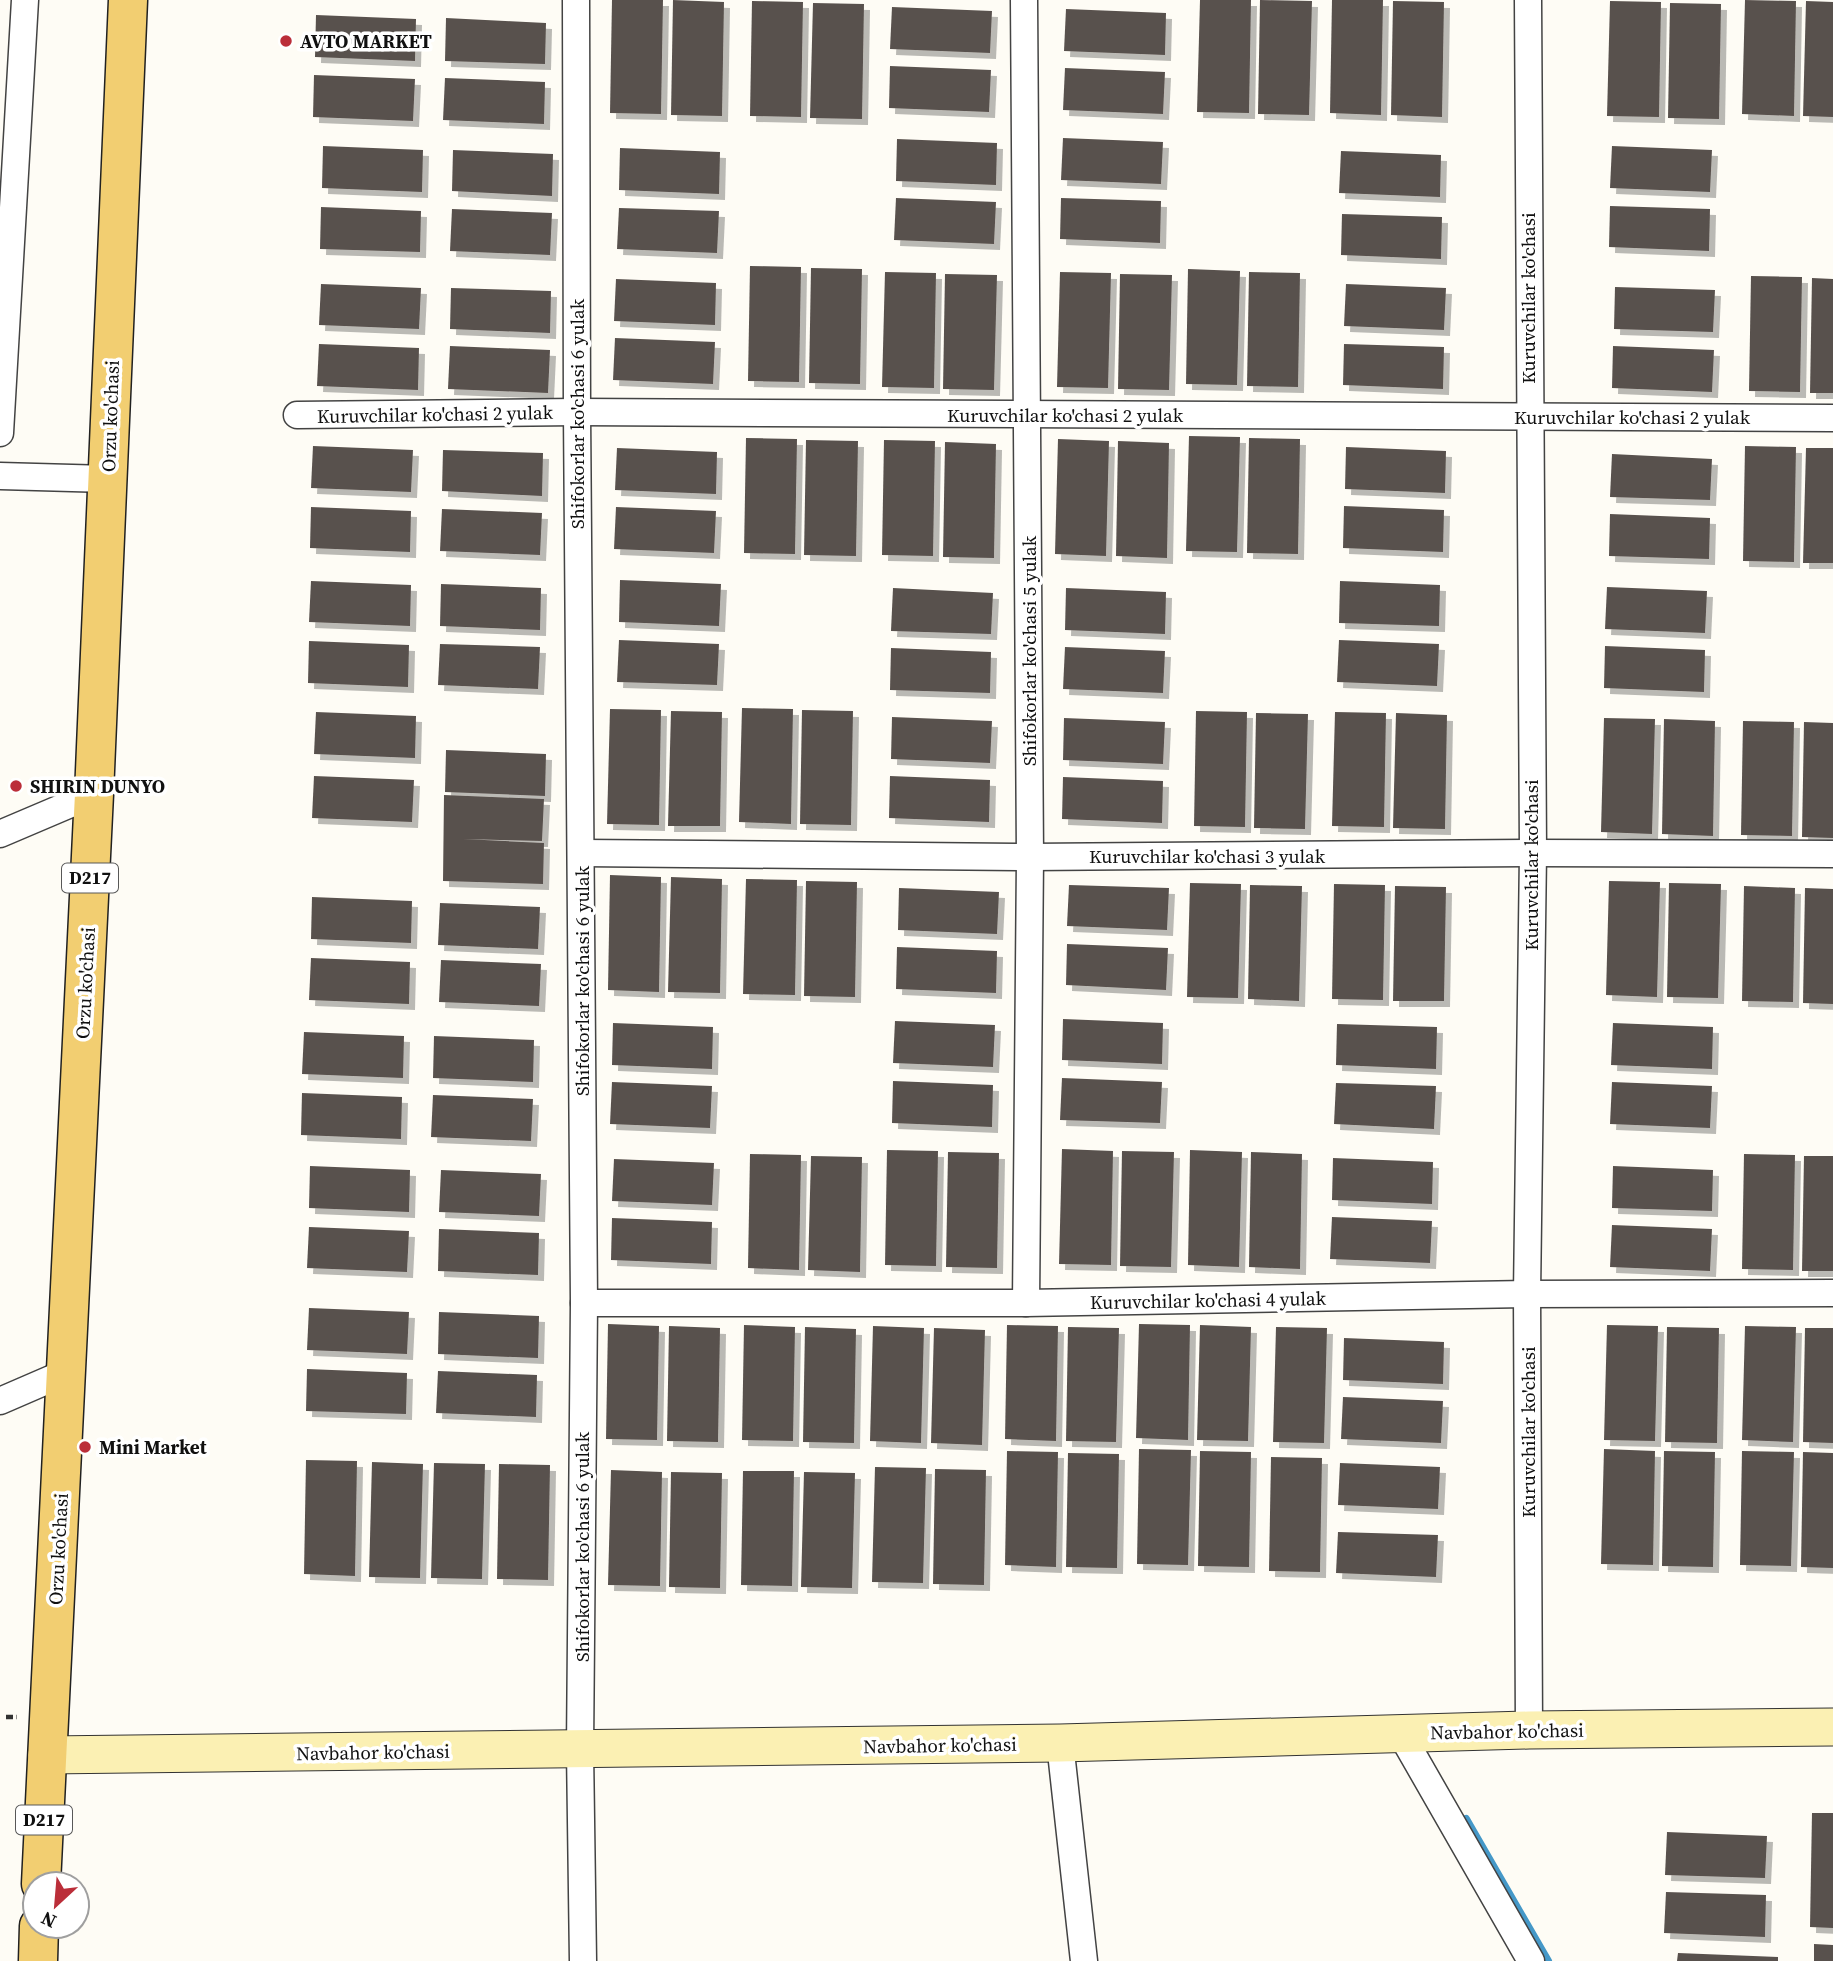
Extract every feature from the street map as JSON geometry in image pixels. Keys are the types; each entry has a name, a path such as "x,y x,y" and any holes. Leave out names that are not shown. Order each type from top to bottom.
{"main road":[{"name":"Orzu ko'chasi","path":"47,1755 94,794 128,0"},
{"name":"Navbahor ko'chasi","path":"47,1755 1060,1743 1529,1730 1833,1727"},
{"name":"D217","path":"42,1870 47,1755"},
{"path":"38,1961 39,1940"}],"street":[{"path":"0,433 25,0"},
{"name":"Shifokorlar ko'chasi 6 yulak","path":"576,0 584,1303 580,1750 583,1961"},
{"name":"Shifokorlar ko'chasi 5 yulak","path":"1024,0 1030,857 1026,1303"},
{"name":"Kuruvchilar ko'chasi","path":"1528,0 1532,853 1527,1294 1529,1730"},
{"name":"Kuruvchilar ko'chasi 2 yulak","path":"297,415 577,412 1833,418"},
{"path":"0,476 108,479"},
{"path":"0,834 94,794"},
{"name":"Kuruvchilar ko'chasi 3 yulak","path":"582,853 1030,857 1532,853 1833,854"},
{"name":"Kuruvchilar ko'chasi 4 yulak","path":"584,1303 1026,1303 1527,1294 1833,1293"},
{"path":"0,1401 67,1372"},
{"path":"1401,1734 1531,1961"},
{"path":"1060,1743 1084,1961"}],"building":[{"path":"612,0 663,0 661,114 610,113"},
{"path":"673,0 724,2 722,116 671,115"},
{"path":"1200,0 1251,0 1249,113 1197,112"},
{"path":"1260,0 1312,1 1309,115 1258,114"},
{"path":"1332,0 1383,0 1381,115 1330,113"},
{"path":"1745,0 1796,1 1794,116 1742,114"},
{"path":"752,1 803,2 801,117 750,116"},
{"path":"1393,1 1444,2 1442,117 1391,115"},
{"path":"1610,1 1661,2 1659,117 1607,116"},
{"path":"1806,1 1833,2 1833,117 1803,116"},
{"path":"813,3 864,4 862,119 810,118"},
{"path":"1670,3 1721,4 1719,119 1668,118"},
{"path":"892,7 992,11 990,53 890,49"},
{"path":"1066,9 1166,13 1165,55 1064,51"},
{"path":"316,15 416,19 415,61 315,57"},
{"path":"446,18 546,23 545,64 445,61"},
{"path":"890,66 991,70 989,112 889,108"},
{"path":"1065,68 1165,72 1163,114 1063,110"},
{"path":"314,75 415,79 413,121 313,117"},
{"path":"445,78 545,82 544,124 443,120"},
{"path":"1063,138 1163,142 1161,184 1061,180"},
{"path":"897,139 997,143 996,185 896,181"},
{"path":"323,146 423,150 422,192 322,188"},
{"path":"1612,146 1712,150 1710,192 1610,188"},
{"path":"620,148 720,152 719,194 619,190"},
{"path":"453,150 553,154 552,196 452,191"},
{"path":"1341,151 1441,155 1440,197 1339,193"},
{"path":"896,198 996,202 994,244 894,240"},
{"path":"1061,198 1161,201 1160,243 1060,239"},
{"path":"1610,206 1710,209 1709,251 1609,247"},
{"path":"321,207 421,211 420,252 320,249"},
{"path":"619,208 719,211 717,253 617,249"},
{"path":"452,209 552,213 550,255 450,251"},
{"path":"1342,214 1442,217 1441,259 1341,255"},
{"path":"750,266 801,267 799,382 748,381"},
{"path":"811,268 862,269 860,384 809,383"},
{"path":"1188,269 1240,271 1237,385 1186,384"},
{"path":"885,272 936,273 934,388 882,387"},
{"path":"1060,272 1111,273 1108,388 1057,387"},
{"path":"1249,272 1300,273 1298,387 1247,386"},
{"path":"945,274 997,275 994,390 943,389"},
{"path":"1120,274 1172,275 1169,390 1118,389"},
{"path":"1751,276 1802,277 1800,392 1749,391"},
{"path":"1812,278 1833,279 1833,393 1810,393"},
{"path":"616,279 716,283 715,325 614,321"},
{"path":"321,284 421,288 419,329 319,325"},
{"path":"1346,284 1446,288 1444,330 1344,326"},
{"path":"1615,287 1715,290 1713,332 1614,329"},
{"path":"451,288 551,291 550,333 450,329"},
{"path":"615,338 715,342 713,384 613,380"},
{"path":"319,344 419,348 418,390 317,386"},
{"path":"1344,344 1444,347 1443,389 1343,385"},
{"path":"450,346 550,350 548,393 448,389"},
{"path":"1613,346 1714,350 1712,392 1612,388"},
{"path":"1189,436 1240,437 1237,552 1186,551"},
{"path":"746,438 797,439 795,554 744,553"},
{"path":"1249,438 1300,439 1298,554 1247,553"},
{"path":"1058,439 1109,441 1106,556 1055,554"},
{"path":"806,440 858,441 856,556 804,555"},
{"path":"884,440 935,441 933,556 882,555"},
{"path":"1118,441 1169,443 1167,558 1116,556"},
{"path":"945,442 996,444 994,558 943,557"},
{"path":"313,446 413,450 411,492 311,488"},
{"path":"1745,446 1796,447 1794,562 1743,561"},
{"path":"1346,447 1446,451 1445,493 1345,489"},
{"path":"617,448 717,452 716,494 615,490"},
{"path":"1806,448 1833,448 1833,563 1803,563"},
{"path":"443,450 543,453 542,496 442,491"},
{"path":"1612,454 1712,459 1710,500 1610,497"},
{"path":"1344,506 1444,510 1443,552 1343,548"},
{"path":"311,507 411,511 410,552 310,548"},
{"path":"616,507 716,511 714,553 614,549"},
{"path":"442,509 542,513 540,555 440,551"},
{"path":"1610,514 1710,518 1709,559 1609,556"},
{"path":"620,580 721,584 719,626 619,622"},
{"path":"311,581 411,585 410,626 309,622"},
{"path":"1340,581 1440,585 1439,626 1339,623"},
{"path":"441,584 541,588 540,630 440,626"},
{"path":"1607,587 1707,591 1705,633 1605,629"},
{"path":"893,588 993,593 991,634 891,631"},
{"path":"1066,588 1166,592 1165,634 1065,630"},
{"path":"619,640 719,644 717,685 617,682"},
{"path":"1339,640 1439,644 1437,686 1337,682"},
{"path":"309,641 409,645 408,687 308,683"},
{"path":"440,644 540,647 538,689 438,685"},
{"path":"1605,646 1705,650 1704,692 1604,688"},
{"path":"1065,647 1165,651 1163,693 1063,689"},
{"path":"891,648 991,652 990,693 890,690"},
{"path":"742,708 793,709 791,824 739,822"},
{"path":"610,709 661,710 659,825 607,824"},
{"path":"802,710 853,711 851,825 800,824"},
{"path":"671,711 722,712 720,826 668,826"},
{"path":"1196,711 1247,712 1245,827 1194,826"},
{"path":"316,712 416,716 415,758 314,754"},
{"path":"1335,712 1386,713 1384,827 1332,826"},
{"path":"1256,713 1308,714 1305,829 1254,828"},
{"path":"1396,713 1447,715 1445,829 1393,828"},
{"path":"892,717 992,721 990,763 891,759"},
{"path":"1064,718 1165,722 1163,764 1063,760"},
{"path":"1604,718 1655,719 1652,834 1601,832"},
{"path":"1664,719 1715,721 1713,836 1662,834"},
{"path":"1743,721 1794,722 1792,836 1741,835"},
{"path":"1804,722 1833,723 1833,838 1802,837"},
{"path":"446,750 546,754 545,796 445,792"},
{"path":"314,776 414,780 412,822 312,818"},
{"path":"890,776 990,780 989,822 889,818"},
{"path":"1063,777 1163,781 1162,823 1062,819"},
{"path":"444,795 544,799 542,841 463,839 544,843 543,884 443,881"},
{"path":"610,875 661,877 659,992 608,990"},
{"path":"671,877 722,879 720,993 668,992"},
{"path":"746,879 797,880 795,995 743,994"},
{"path":"806,881 857,882 855,997 804,996"},
{"path":"1609,881 1660,882 1657,997 1606,995"},
{"path":"1190,883 1241,884 1238,998 1187,997"},
{"path":"1669,883 1721,884 1718,998 1667,997"},
{"path":"1334,884 1385,885 1383,1000 1332,999"},
{"path":"1069,885 1169,888 1167,930 1067,926"},
{"path":"1250,885 1302,886 1299,1001 1248,999"},
{"path":"1395,886 1446,887 1444,1001 1393,1001"},
{"path":"1744,886 1795,888 1793,1002 1742,1001"},
{"path":"899,888 999,892 997,934 898,930"},
{"path":"1805,888 1833,889 1833,1004 1803,1003"},
{"path":"312,897 412,901 411,943 311,939"},
{"path":"440,903 540,907 538,949 438,945"},
{"path":"1067,944 1168,948 1166,990 1066,985"},
{"path":"897,947 997,951 996,993 896,989"},
{"path":"311,958 410,962 409,1004 309,1000"},
{"path":"441,960 541,964 539,1006 439,1002"},
{"path":"1063,1019 1163,1023 1162,1064 1062,1060"},
{"path":"895,1021 995,1025 993,1067 893,1063"},
{"path":"613,1023 713,1027 712,1069 612,1065"},
{"path":"1613,1023 1713,1027 1712,1069 1611,1065"},
{"path":"1337,1024 1437,1027 1436,1069 1336,1065"},
{"path":"304,1032 404,1036 403,1078 302,1074"},
{"path":"434,1036 534,1040 533,1082 433,1078"},
{"path":"1062,1078 1162,1082 1160,1123 1060,1120"},
{"path":"893,1081 993,1085 992,1127 892,1123"},
{"path":"612,1082 712,1086 710,1128 610,1124"},
{"path":"1612,1082 1712,1086 1710,1128 1610,1124"},
{"path":"1336,1083 1436,1086 1434,1129 1334,1124"},
{"path":"302,1093 402,1097 401,1139 301,1135"},
{"path":"433,1095 533,1099 531,1141 431,1137"},
{"path":"1062,1149 1113,1151 1111,1265 1059,1264"},
{"path":"887,1150 938,1151 936,1266 885,1265"},
{"path":"1190,1150 1242,1152 1239,1267 1188,1265"},
{"path":"1122,1151 1174,1152 1171,1267 1120,1266"},
{"path":"948,1152 999,1153 997,1268 946,1267"},
{"path":"1251,1152 1302,1154 1300,1269 1249,1267"},
{"path":"750,1154 801,1155 799,1270 748,1268"},
{"path":"1744,1154 1795,1155 1793,1270 1742,1269"},
{"path":"811,1156 862,1157 860,1272 808,1270"},
{"path":"1804,1156 1833,1156 1833,1271 1802,1271"},
{"path":"1333,1158 1433,1162 1432,1204 1332,1200"},
{"path":"614,1159 714,1163 712,1205 612,1201"},
{"path":"310,1166 410,1170 409,1212 309,1208"},
{"path":"1613,1166 1713,1170 1712,1211 1612,1208"},
{"path":"441,1170 541,1174 539,1216 439,1212"},
{"path":"1332,1217 1432,1221 1430,1263 1330,1259"},
{"path":"612,1218 712,1222 711,1264 611,1260"},
{"path":"1612,1225 1712,1229 1710,1271 1610,1267"},
{"path":"309,1227 409,1231 407,1272 307,1268"},
{"path":"439,1229 539,1233 538,1275 438,1271"},
{"path":"309,1308 409,1312 407,1354 307,1350"},
{"path":"439,1312 539,1316 538,1358 438,1354"},
{"path":"608,1324 659,1326 657,1440 606,1439"},
{"path":"1139,1324 1190,1325 1188,1440 1136,1438"},
{"path":"744,1325 795,1327 793,1441 742,1440"},
{"path":"1007,1325 1058,1326 1056,1441 1005,1439"},
{"path":"1200,1325 1251,1327 1248,1441 1197,1440"},
{"path":"1607,1325 1658,1326 1655,1441 1604,1440"},
{"path":"669,1326 720,1328 718,1442 667,1441"},
{"path":"873,1326 924,1328 921,1443 870,1441"},
{"path":"1745,1326 1796,1327 1793,1442 1742,1440"},
{"path":"805,1327 856,1329 854,1443 803,1442"},
{"path":"1068,1327 1119,1328 1116,1442 1066,1441"},
{"path":"1276,1327 1327,1328 1324,1443 1273,1442"},
{"path":"1667,1327 1719,1328 1717,1443 1665,1442"},
{"path":"934,1328 985,1330 982,1445 931,1443"},
{"path":"1805,1328 1833,1328 1833,1443 1803,1442"},
{"path":"1344,1338 1444,1342 1443,1384 1343,1380"},
{"path":"307,1369 407,1373 406,1414 306,1411"},
{"path":"438,1371 537,1375 536,1417 436,1413"},
{"path":"1343,1397 1443,1401 1441,1443 1341,1439"},
{"path":"1139,1449 1191,1450 1188,1565 1137,1564"},
{"path":"1604,1449 1655,1451 1653,1565 1601,1564"},
{"path":"1007,1451 1058,1452 1056,1567 1005,1565"},
{"path":"1200,1451 1251,1452 1249,1567 1198,1566"},
{"path":"1664,1451 1715,1452 1713,1567 1662,1566"},
{"path":"1742,1451 1794,1452 1791,1566 1740,1565"},
{"path":"1803,1452 1833,1453 1833,1568 1801,1567"},
{"path":"1068,1453 1119,1454 1117,1568 1066,1567"},
{"path":"1271,1457 1322,1458 1320,1572 1269,1571"},
{"path":"306,1460 357,1461 355,1576 304,1574"},
{"path":"372,1462 423,1464 420,1578 369,1577"},
{"path":"434,1463 485,1464 482,1579 431,1578"},
{"path":"1340,1463 1440,1467 1438,1509 1338,1505"},
{"path":"499,1464 550,1465 548,1580 497,1579"},
{"path":"875,1467 926,1468 923,1583 872,1582"},
{"path":"935,1469 986,1470 984,1585 933,1584"},
{"path":"611,1470 662,1472 660,1586 608,1585"},
{"path":"743,1471 794,1471 792,1586 741,1585"},
{"path":"671,1472 722,1473 720,1588 669,1587"},
{"path":"804,1472 855,1473 852,1588 801,1587"},
{"path":"1338,1532 1438,1535 1436,1577 1336,1573"},
{"path":"1812,1813 1833,1813 1833,1928 1810,1927"},
{"path":"1667,1832 1767,1836 1765,1878 1665,1875"},
{"path":"1666,1892 1766,1895 1765,1937 1664,1933"},
{"path":"1814,1944 1833,1945 1833,1961 1814,1961"},
{"path":"1678,1953 1778,1957 1778,1961 1677,1961"}],"waterway":[{"path":"1466,1819 1548,1961"}],"place":[{"name":"AVTO MARKET","path":"286,41"},
{"name":"SHIRIN DUNYO","path":"16,786"},
{"name":"Mini Market","path":"85,1447"}]}
